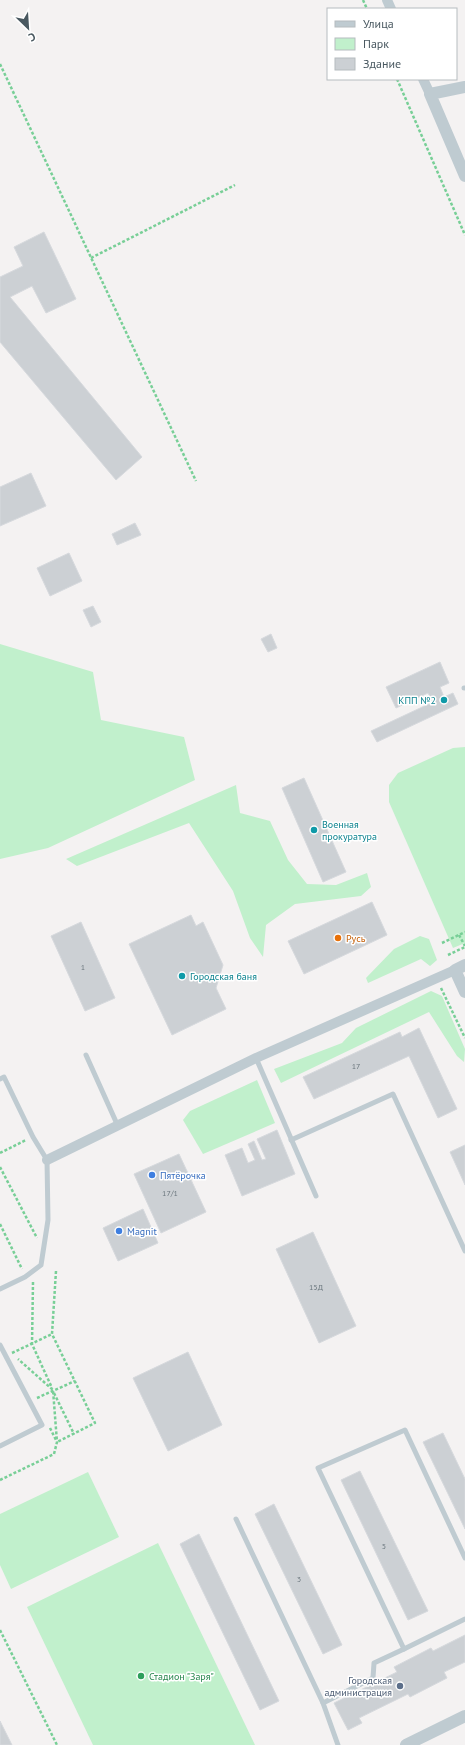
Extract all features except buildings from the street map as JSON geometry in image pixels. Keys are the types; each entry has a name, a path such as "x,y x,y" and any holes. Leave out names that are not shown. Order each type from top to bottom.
{"street":[{"path":"423,80 465,176"},
{"path":"430,94 465,87"},
{"path":"47,1160 117,1124 256,1058 460,967 465,992"},
{"path":"406,1745 465,1716"}],"lane":[{"path":"86,1056 117,1124"},
{"path":"256,1058 316,1196"},
{"path":"0,1079 4,1077 33,1137 47,1160 48,1220 41,1265 25,1277 0,1289"},
{"path":"292,1140 393,1094 465,1251"},
{"path":"0,1346 42,1426 0,1446"},
{"path":"404,1649 318,1468 406,1430 465,1558"},
{"path":"236,1519 323,1703 338,1745"},
{"path":"323,1703 373,1678 374,1664 465,1619"}],"path":[{"path":"0,64 196,481"},
{"path":"397,80 465,235"},
{"path":"91,258 235,185"},
{"path":"442,943 465,932"},
{"path":"448,955 465,947 459,935"},
{"path":"437,978 465,1038"},
{"path":"0,1153 33,1137"},
{"path":"0,1167 44,1253"},
{"path":"0,1224 25,1277"},
{"path":"56,1271 52,1334 95,1423 57,1442"},
{"path":"33,1282 32,1344 74,1434"},
{"path":"11,1353 52,1334"},
{"path":"11,1353 18,1366"},
{"path":"0,1480 54,1454 57,1442 53,1390 11,1353"},
{"path":"38,1405 35,1399 53,1390 75,1382"},
{"path":"48,1424 57,1442"},
{"path":"0,1630 57,1745"}],"green space":[{"path":"0,644 93,672 101,720 184,737 195,780 48,848 0,859"},
{"path":"465,747 465,943 453,948 389,802 389,785 398,773 453,748"},
{"path":"236,785 240,813 270,821 288,860 307,884 336,885 367,873 371,887 361,896 295,904 266,925 263,957 250,938 233,891 189,823 77,866 66,859"},
{"path":"420,936 429,939 437,960 430,966 421,959 368,983 366,978 394,949"},
{"path":"431,991 442,996 465,1049 464,1062 457,1056 429,1012 281,1083 274,1069 342,1043 356,1028"},
{"path":"257,1080 275,1123 203,1154 183,1120 190,1111"},
{"path":"88,1472 119,1537 11,1589 0,1565 0,1514"},
{"name":"Стадион \"Заря\"","path":"158,1543 255,1745 93,1745 27,1607"}],"place":[{"name":"КПП №2","path":"444,700"},
{"name":"Военная прокуратура","path":"314,830"},
{"name":"Русь","path":"338,938"},
{"name":"Городская баня","path":"182,976"},
{"name":"Пятёрочка","path":"152,1175"},
{"name":"Magnit","path":"119,1231"},
{"name":"Стадион \"Заря\"","path":"141,1676"},
{"name":"Городская администрация","path":"400,1686"}]}
